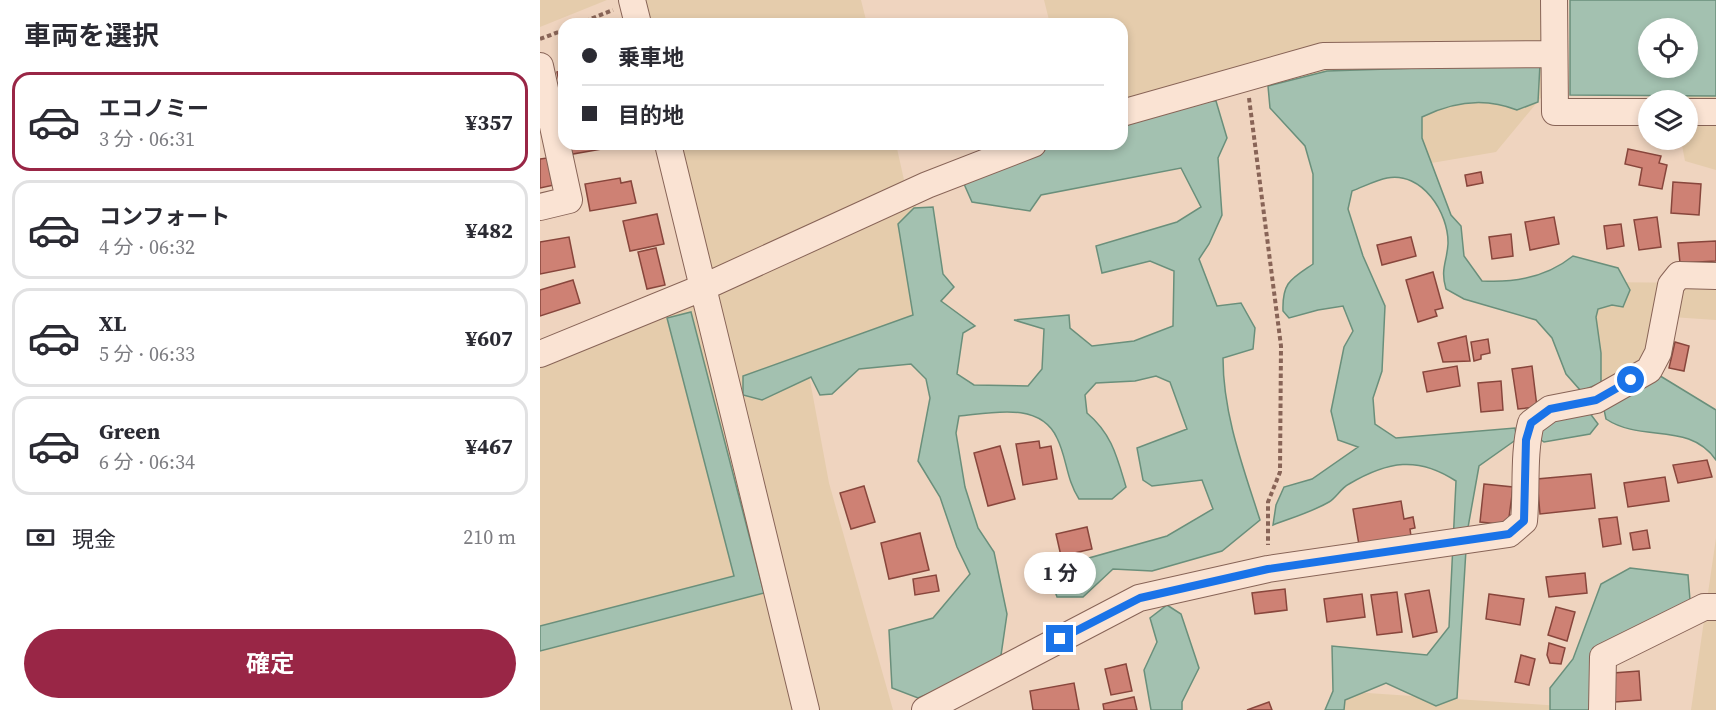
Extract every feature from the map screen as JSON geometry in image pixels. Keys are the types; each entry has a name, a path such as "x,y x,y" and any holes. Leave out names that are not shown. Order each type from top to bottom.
{"street":[{"path":"1554,0 1555,112 1638,112"},
{"path":"1128,111 1323,56 1554,54"},
{"path":"540,66 558,149"},
{"path":"1698,112 1716,112"},
{"path":"540,207 569,200 558,150"},
{"path":"670,150 806,710"},
{"path":"540,354 704,288 927,185 1017,150"},
{"path":"925,710 1140,598 1268,569 1509,534 1524,521 1526,440 1531,423 1550,409 1596,400 1649,370 1658,353 1671,285 1679,275 1716,276"},
{"path":"1602,710 1604,657 1704,607 1716,607"}],"path":[{"path":"599,18 634,8"},
{"path":"540,39 558,32"},
{"path":"1247,77 1281,346 1280,472 1268,502 1268,569"}],"shaded area":[{"path":"540,0 607,0 558,18 540,27"},
{"path":"625,0 861,0 866,18 629,18"},
{"path":"1044,0 1548,0 1549,88 1496,152 1326,181 1299,55 1128,100 1128,18 1048,18"},
{"path":"1570,0 1716,0 1716,96 1698,96 1698,90 1638,90 1638,95 1570,95"},
{"path":"1716,0 1716,170 1685,161 1683,150 1698,150 1698,90 1672,90 1670,78 1698,78 1698,18"},
{"path":"1540,64 1538,102 1517,110 1481,103 1445,108 1422,117 1422,138 1451,215 1461,226 1464,256 1482,281 1518,280 1541,274 1573,256 1618,268 1630,290 1623,307 1612,305 1598,309 1596,317 1601,353 1601,383 1581,391 1566,374 1552,338 1536,320 1464,299 1446,289 1444,271 1448,244 1447,232 1438,208 1422,188 1411,181 1387,178 1352,191 1348,209 1363,256 1385,306 1382,371 1373,398 1375,424 1396,438 1515,428 1517,439 1479,466 1467,533 1457,698 1436,706 1386,683 1345,700 1344,710 1325,710 1333,691 1332,646 1427,655 1449,627 1456,481 1442,473 1416,465 1390,466 1349,484 1322,506 1273,525 1276,505 1284,487 1312,479 1358,447 1338,440 1331,411 1344,347 1353,331 1343,306 1289,318 1283,311 1284,294 1289,282 1313,264 1313,174 1305,146 1270,108 1268,86 1327,71"},
{"path":"1206,101 1216,101 1227,138 1218,158 1222,215 1209,244 1199,259 1217,306 1241,303 1255,328 1253,349 1223,358 1230,420 1260,520 1222,551 1152,571 1113,569 1083,597 1057,597 1051,580 1057,567 1167,536 1213,509 1202,480 1152,486 1143,480 1137,448 1187,429 1170,382 1156,376 1135,381 1096,383 1085,395 1087,413 1108,438 1126,487 1112,499 1079,499 1071,484 1057,438 1049,426 1039,419 1014,412 959,416 956,433 965,487 978,528 994,552 1007,614 1001,655 972,676 918,698 892,688 889,630 933,618 970,574 957,547 940,497 918,461 930,398 926,379 911,364 859,369 832,394 820,395 811,377 762,400 743,395 743,376 913,315 898,224 914,208 933,207 943,274 954,287 941,301 975,326 963,333 957,374 974,385 1028,386 1042,369 1044,329 1014,320 1069,315 1070,328 1092,346 1134,341 1173,326 1174,271 1150,261 1102,273 1096,246 1177,222 1201,207 1181,168 1041,195 1030,211 972,202 964,184 1042,150 1128,150 1128,122"},
{"path":"661,150 897,150 904,180 915,198 929,325 809,375 829,483 893,710 540,710 540,366 698,301"},
{"path":"1586,282 1716,283 1716,320 1657,316 1647,367 1593,392"},
{"path":"691,312 764,593 540,651 540,626 734,576 667,318"},
{"path":"1657,374 1716,410 1716,460 1705,448 1679,436 1635,430 1606,419 1603,405"},
{"path":"1589,412 1598,424 1590,434 1544,442 1537,437 1547,419"},
{"path":"1716,538 1716,710 1691,710"},
{"path":"1630,568 1688,575 1690,600 1595,653 1592,710 1550,710 1550,688 1573,659 1601,584"},
{"path":"1167,605 1181,614 1199,668 1182,702 1182,710 1151,710 1144,670 1157,642 1150,618"},
{"path":"1338,691 1576,707 1576,710 1337,710"}],"building":[{"path":"1628,149 1661,156 1659,163 1667,165 1662,189 1639,185 1642,168 1625,164"},
{"path":"567,150 596,150 567,155"},
{"path":"547,158 554,185 540,188 540,159"},
{"path":"1481,172 1483,183 1467,186 1465,175"},
{"path":"620,178 621,183 631,181 636,203 590,211 585,184"},
{"path":"1673,182 1701,184 1699,215 1671,213"},
{"path":"657,214 664,244 630,251 623,221"},
{"path":"1554,217 1559,244 1530,250 1525,222"},
{"path":"1657,217 1661,247 1639,250 1634,220"},
{"path":"1621,224 1624,246 1607,249 1604,226"},
{"path":"1511,234 1513,256 1492,259 1489,237"},
{"path":"569,237 575,267 540,274 540,242"},
{"path":"1411,237 1416,256 1382,265 1377,245"},
{"path":"1716,241 1716,261 1680,263 1678,243"},
{"path":"656,248 665,285 647,289 638,252"},
{"path":"1433,272 1443,308 1435,310 1437,316 1418,322 1406,280"},
{"path":"573,280 580,303 540,316 540,290"},
{"path":"1466,336 1470,361 1443,362 1438,343"},
{"path":"1488,339 1490,353 1481,355 1481,359 1474,361 1471,342"},
{"path":"1675,342 1689,346 1684,371 1669,368"},
{"path":"1457,366 1460,386 1427,392 1423,372"},
{"path":"1532,366 1537,407 1518,409 1512,369"},
{"path":"1501,381 1503,410 1481,412 1478,383"},
{"path":"1039,441 1040,448 1051,446 1057,479 1023,485 1016,444"},
{"path":"1000,446 1015,499 988,506 974,453"},
{"path":"1707,460 1712,477 1678,483 1673,465"},
{"path":"1591,474 1595,508 1540,514 1537,479"},
{"path":"1665,477 1669,501 1628,507 1624,483"},
{"path":"1484,484 1513,487 1508,525 1480,522"},
{"path":"864,486 875,522 851,529 840,493"},
{"path":"1401,501 1404,519 1413,517 1415,528 1410,529 1412,543 1360,551 1353,509"},
{"path":"1617,517 1621,544 1603,547 1599,519"},
{"path":"1087,527 1092,549 1061,556 1056,534"},
{"path":"1647,530 1650,548 1633,550 1630,533"},
{"path":"920,533 929,570 889,579 881,543"},
{"path":"1585,573 1587,593 1549,597 1546,577"},
{"path":"936,575 939,591 915,595 913,579"},
{"path":"1285,589 1287,610 1255,614 1252,593"},
{"path":"1429,590 1437,632 1413,637 1405,594"},
{"path":"1397,592 1402,632 1377,635 1371,595"},
{"path":"1362,594 1365,617 1327,622 1324,599"},
{"path":"1489,594 1524,599 1520,625 1486,619"},
{"path":"1556,607 1575,612 1567,641 1548,635"},
{"path":"1549,643 1565,648 1561,664 1550,663 1547,655"},
{"path":"1521,655 1535,659 1529,685 1515,682"},
{"path":"1126,664 1132,691 1111,695 1105,669"},
{"path":"1639,671 1641,700 1615,702 1613,673"},
{"path":"1074,683 1079,710 1033,710 1030,691"},
{"path":"1134,697 1137,710 1104,710 1103,704"},
{"path":"1269,702 1272,710 1247,710"}],"route":[{"path":"1060,639 1140,598 1268,569 1509,534 1524,521 1527,489 1526,440 1531,423 1550,409 1596,400 1631,380"}]}
